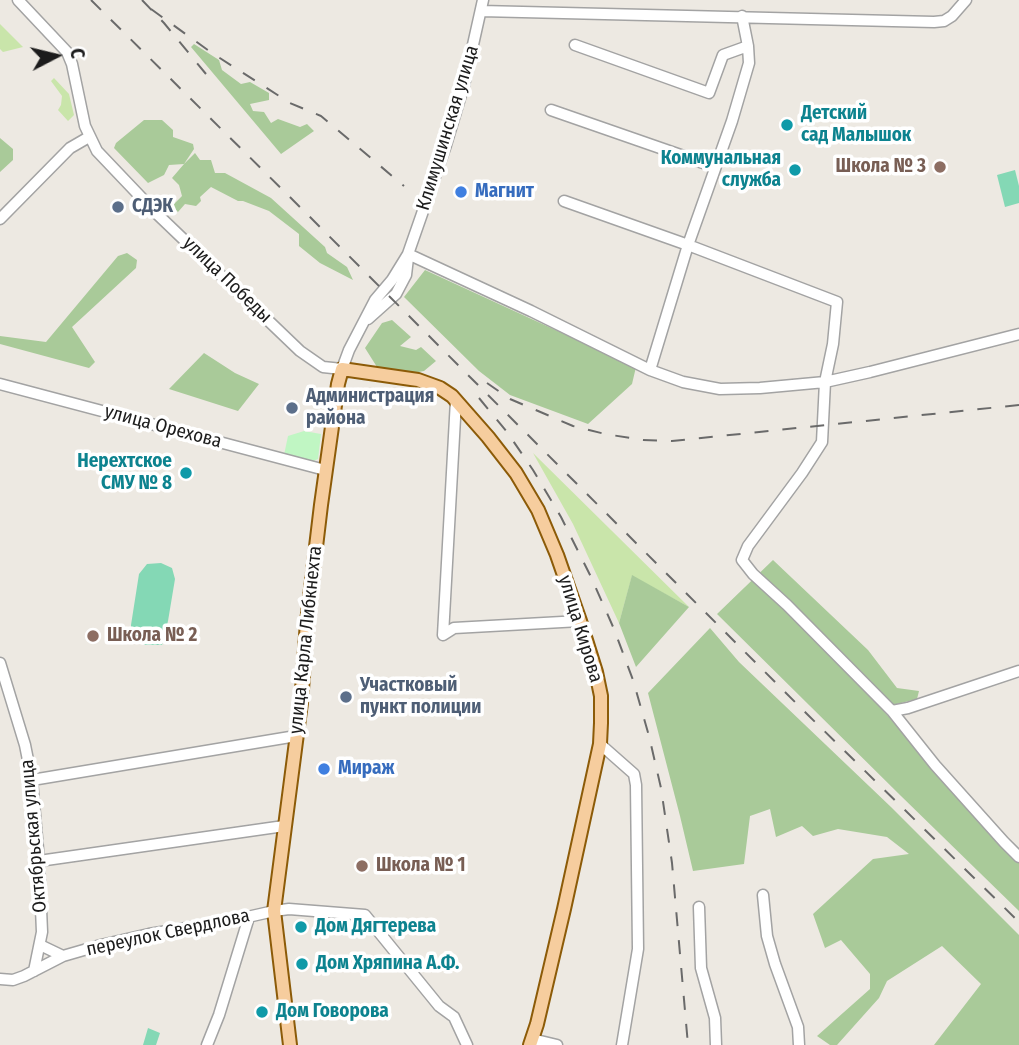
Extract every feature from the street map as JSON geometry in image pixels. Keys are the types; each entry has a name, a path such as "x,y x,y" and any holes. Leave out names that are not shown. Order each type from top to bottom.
{"main road":[{"name":"улица Кирова","path":"341,369 418,380 440,388 456,400 488,437 516,473 538,510 557,555 596,672 601,696 600,744 564,909 531,1042"},
{"name":"улица Карла Либкнехта","path":"290,1045 274,911 302,690 325,470 341,369"}],"street":[{"name":"улица Победы","path":"18,0 67,52 85,125 97,151 156,213 300,351 323,367 341,369"},
{"path":"482,5 604,15 934,22 944,21 952,16 966,0"},
{"name":"Климушинская улица","path":"341,369 361,325 396,294 405,275 408,254 461,97 482,5"},
{"path":"650,370 688,245 732,121 749,63 742,16"},
{"path":"575,45 709,93 723,55 748,46"},
{"path":"551,110 715,167"},
{"path":"0,219 69,148 89,137"},
{"path":"564,201 837,302 833,344 825,382 822,442 748,546 743,560 753,574 892,711 935,765 1019,857"},
{"path":"408,254 650,370 683,383 720,389 825,382 1019,334"},
{"name":"улица Орехова","path":"0,384 325,470"},
{"path":"456,400 443,635 454,628 580,621"},
{"name":"Октябрьская улица","path":"0,663 25,744 32,780 42,932 34,971"},
{"path":"892,711 1019,671"},
{"path":"32,780 296,736"},
{"path":"600,744 634,774 636,785 638,949 622,1045"},
{"path":"39,861 284,826"},
{"path":"764,895 767,936 798,1027 799,1045"},
{"path":"699,907 701,968 715,1018 716,1045"},
{"name":"переулок Свердлова","path":"0,979 13,980 63,956 149,934 274,911 289,909 365,915 439,1006 454,1017 467,1045"},
{"path":"207,1045 249,917"},
{"path":"40,945 63,956"},
{"path":"531,1042 557,1045"}],"green space":[{"path":"0,24 23,47 3,52 0,49"},
{"path":"194,44 219,60 222,70 241,84 250,82 269,93 269,100 250,104 253,111 264,112 271,123 278,119 300,127 307,124 314,131 281,154 191,47"},
{"path":"54,78 69,94 74,115 68,121 58,110 62,96 51,81"},
{"path":"144,120 162,120 173,130 173,137 193,144 194,149 184,164 169,165 164,175 148,183 114,148 116,143"},
{"path":"0,138 13,149 13,160 0,172"},
{"path":"195,153 200,160 211,160 215,173 225,173 271,198 325,247 327,253 347,267 353,280 320,263 299,246 299,234 269,211 238,201 211,187 200,197 201,201 196,206 185,204 178,212 172,206 182,196 179,185 172,178"},
{"path":"1015,170 1019,203 1005,207 997,175"},
{"path":"127,253 137,260 136,268 72,327 95,362 89,368 0,344 0,336 46,342 118,256"},
{"path":"425,270 636,367 632,384 588,424 510,395 479,371 404,297"},
{"path":"392,320 411,337 400,346 416,350 421,347 436,361 424,371 413,373 377,367 365,348 382,323"},
{"path":"204,353 235,373 259,384 238,411 169,389"},
{"path":"304,431 321,434 318,459 311,462 284,455 288,436"},
{"path":"533,453 689,607 632,576 619,623 573,524"},
{"path":"773,560 868,650 897,688 919,691 917,699 881,708 1019,863 1019,911 717,614"},
{"path":"161,563 172,568 175,579 168,621 162,645 146,645 131,640 139,574 147,564"},
{"path":"632,575 689,607 636,667 619,623"},
{"path":"710,628 739,662 891,807 1019,935 1019,1045 934,1045 981,984 942,946 887,981 879,998 837,1045 830,1045 817,1036 870,989 870,974 841,940 825,948 813,914 873,859 909,854 887,837 838,829 813,836 802,826 776,837 770,809 750,816 744,864 693,871 648,693"},
{"path":"148,1028 160,1033 156,1045 143,1045"}],"railway":[{"path":"91,0 1019,922"},
{"path":"142,0 206,74"},
{"path":"151,9 212,53 290,103 321,116 404,186"},
{"path":"487,383 510,399 573,426 643,440 672,441 1019,405"},
{"path":"479,398 507,432 561,517 614,629 633,680 661,788 672,863 688,1045"}],"place":[{"name":"Детский сад Малышок","path":"787,125"},
{"name":"Школа № 3","path":"940,167"},
{"name":"Коммунальная служба","path":"795,170"},
{"name":"Магнит","path":"461,192"},
{"name":"СДЭК","path":"118,207"},
{"name":"Администрация района","path":"292,408"},
{"name":"Нерехтское СМУ № 8","path":"186,473"},
{"name":"Школа № 2","path":"93,636"},
{"name":"Участковый пункт полиции","path":"346,697"},
{"name":"Мираж","path":"324,769"},
{"name":"Школа № 1","path":"362,866"},
{"name":"Дом Дягтерева","path":"301,927"},
{"name":"Дом Хряпина А.Ф.","path":"302,964"},
{"name":"Дом Говорова","path":"262,1012"}]}
